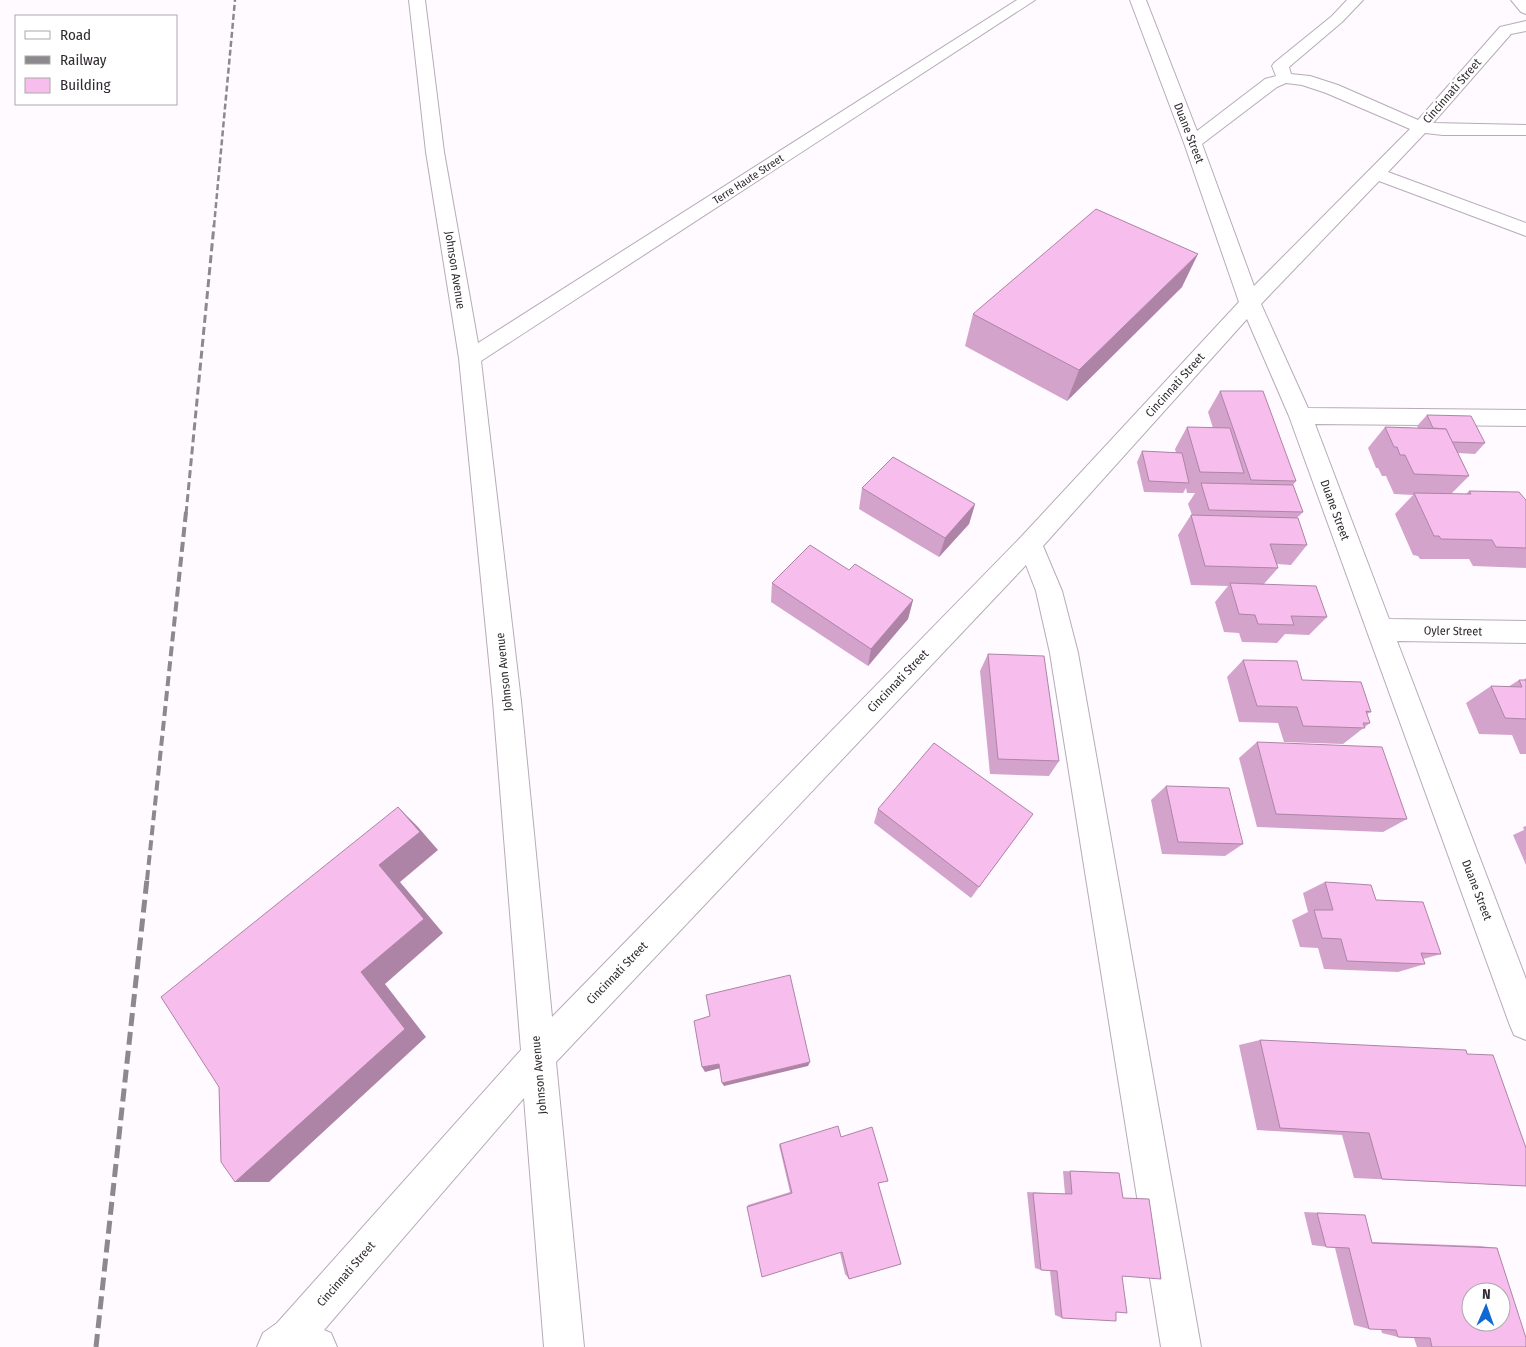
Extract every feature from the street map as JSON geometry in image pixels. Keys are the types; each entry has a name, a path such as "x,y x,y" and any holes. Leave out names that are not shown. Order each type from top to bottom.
{"street":[{"name":"Johnson Avenue","path":"417,0 435,152 470,358 508,701 564,1347"},
{"name":"Terre Haute Street","path":"470,358 1027,0"},
{"name":"Duane Street","path":"1138,0 1193,143 1250,303 1300,416 1380,630 1516,968 1526,1023"},
{"path":"1285,78 1280,66 1337,19 1354,0"},
{"path":"1519,0 1526,9"},
{"name":"Cincinnati Street","path":"295,1344 538,1056 1030,544 1250,303 1421,127 1506,30 1526,26"},
{"path":"1193,143 1271,83 1285,78 1304,80 1332,89 1421,127 1443,130 1526,130"},
{"path":"1377,174 1526,230"},
{"path":"1300,416 1526,418"},
{"path":"1030,544 1048,591 1064,653 1181,1347"},
{"name":"Oyler Street","path":"1380,630 1526,632"}],"building":[{"path":"1096,209 1198,254 1079,370 973,314"},
{"path":"1220,391 1263,391 1296,481 1251,480"},
{"path":"1427,415 1471,416 1485,443 1452,442 1446,429 1433,428"},
{"path":"1187,427 1230,428 1244,473 1200,472"},
{"path":"1385,427 1446,429 1469,476 1414,474 1405,455 1400,455 1397,447 1394,447"},
{"path":"1142,451 1182,453 1189,483 1149,481"},
{"path":"893,457 975,504 945,538 862,488"},
{"path":"1201,483 1293,485 1303,512 1209,510"},
{"path":"1469,491 1519,492 1526,500 1526,548 1496,547 1492,540 1441,539 1439,536 1434,536 1414,493 1471,494"},
{"path":"1191,515 1298,518 1307,545 1270,544 1278,568 1205,566"},
{"path":"810,545 849,570 855,564 913,600 871,649 772,583"},
{"path":"1230,583 1316,586 1327,617 1291,616 1294,625 1258,624 1255,615 1239,614"},
{"path":"988,654 1044,656 1059,761 998,759"},
{"path":"1243,660 1297,661 1302,680 1361,682 1371,712 1366,711 1370,723 1363,723 1365,728 1303,726 1297,707 1257,706"},
{"path":"1519,680 1526,680 1526,719 1505,718 1491,686 1522,687"},
{"path":"1257,742 1382,747 1407,819 1276,814"},
{"path":"934,743 1033,814 979,887 878,809"},
{"path":"1166,786 1229,788 1243,844 1178,842"},
{"path":"398,807 420,832 379,865 424,919 361,972 405,1029 235,1182 221,1162 219,1087 161,997"},
{"path":"1325,882 1371,885 1376,900 1423,902 1441,954 1421,953 1425,964 1347,961 1341,939 1322,938 1314,910 1333,910"},
{"path":"790,975 810,1062 722,1083 719,1064 702,1067 694,1021 710,1016 706,995"},
{"path":"1260,1040 1466,1050 1467,1054 1493,1055 1526,1148 1526,1186 1382,1179 1369,1133 1280,1128"},
{"path":"838,1126 841,1137 872,1127 888,1181 878,1183 901,1264 849,1279 842,1252 762,1277 747,1207 792,1193 780,1144"},
{"path":"1070,1171 1119,1173 1123,1198 1149,1199 1161,1279 1122,1276 1127,1313 1116,1312 1116,1321 1062,1318 1057,1271 1041,1270 1033,1193 1072,1194"},
{"path":"1317,1213 1365,1215 1372,1243 1497,1248 1508,1282 1461,1282 1461,1332 1511,1332 1511,1291 1526,1338 1526,1347 1432,1347 1430,1338 1398,1337 1396,1330 1369,1329 1349,1248 1326,1247"}],"railway":[{"path":"214,226 235,0"},
{"path":"186,514 214,225"},
{"path":"147,880 186,512"},
{"path":"96,1347 147,879"}]}
